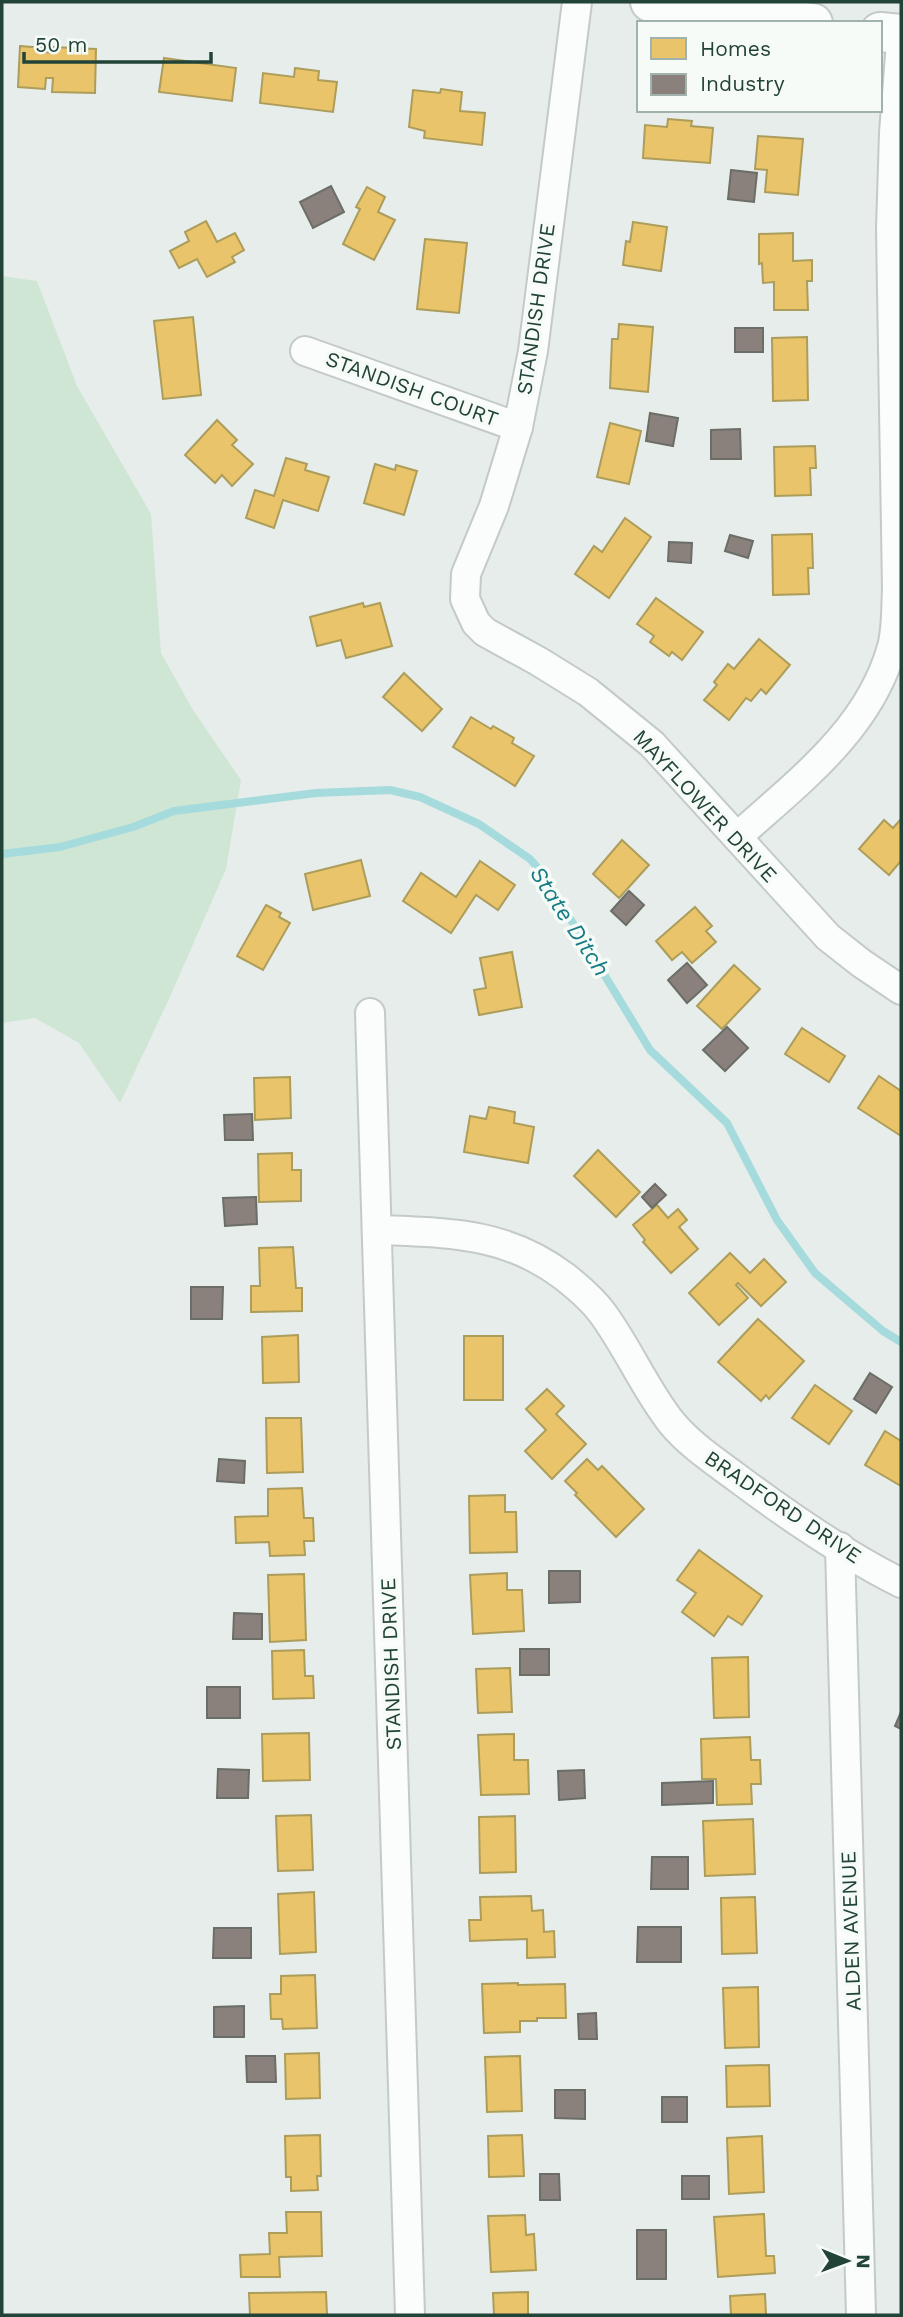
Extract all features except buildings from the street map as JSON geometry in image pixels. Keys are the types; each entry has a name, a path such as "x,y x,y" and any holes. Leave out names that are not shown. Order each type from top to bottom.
{"main road":[{"path":"650,2 797,21"},
{"path":"882,32 901,34"}],"street":[{"name":"STANDISH DRIVE","path":"468,608 464,591 466,574 494,506 518,426 533,351 577,2"},
{"path":"737,837 824,759 856,722 879,681 892,647 897,588 891,229 894,133 901,42"},
{"name":"STANDISH COURT","path":"305,351 518,426"},
{"name":"MAYFLOWER DRIVE","path":"468,608 476,623 485,632 568,679 634,729 668,761 828,937 901,990"},
{"name":"STANDISH DRIVE","path":"370,1013 379,1230 410,2315"},
{"name":"BRADFORD DRIVE","path":"379,1230 451,1233 490,1239 523,1251 552,1268 596,1305 672,1423 695,1447 778,1508 901,1583"},
{"name":"ALDEN AVENUE","path":"840,1548 861,2315"}],"green space":[{"path":"2,276 37,281 77,386 151,514 161,653 193,710 241,780 226,869 120,1103 79,1043 35,1018 2,1023"}],"waterway":[{"name":"State Ditch","path":"2,854 60,847 133,827 174,811 316,793 390,790 420,797 479,824 530,859 543,874 650,1050 727,1123 777,1220 815,1273 883,1331 901,1342"}]}
